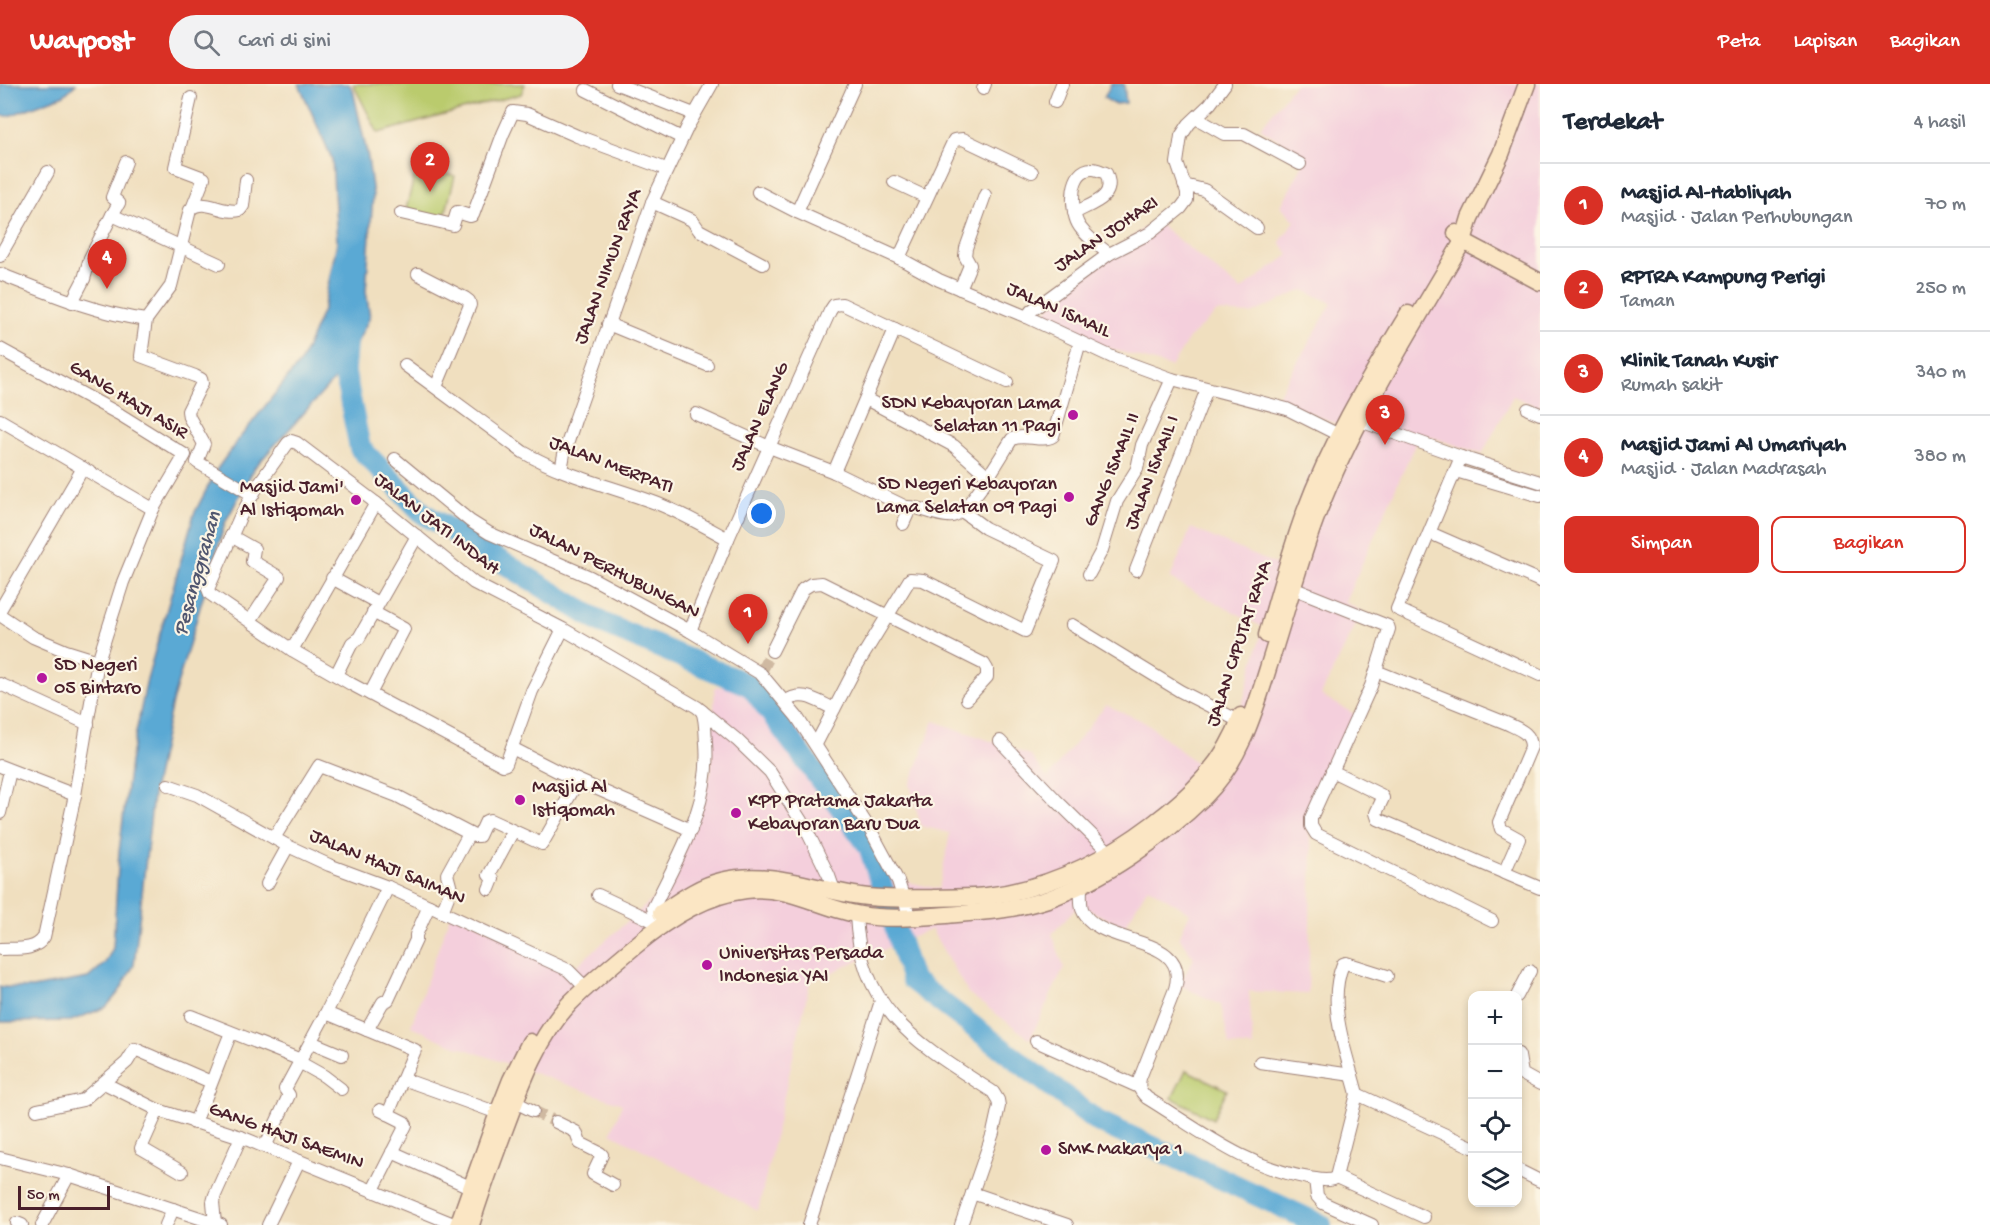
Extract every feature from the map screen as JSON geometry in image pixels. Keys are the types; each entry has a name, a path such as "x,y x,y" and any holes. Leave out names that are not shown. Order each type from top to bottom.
{"main road":[{"name":"JALAN CIPUTAT RAYA","path":"584,985 658,926 689,908 723,894 749,889 777,890 800,895 856,915 877,917 907,918 990,912 1045,900 1081,885 1121,863 1206,795 1225,771 1248,729 1288,586 1305,512 1354,419 1470,218 1501,154 1527,84"},
{"path":"1459,236 1540,282"},
{"name":"JALAN CIPUTAT RAYA","path":"584,985 615,949 654,918 685,897 720,881 750,877 776,878 860,896 895,898 987,896 1035,887 1059,879 1110,852 1161,818 1198,784 1226,749 1239,721 1288,586"},
{"path":"877,917 895,898"},
{"path":"471,1225 514,1102 538,1049 584,985"},
{"path":"457,1225 511,1080 533,1037 548,1014 584,985"}],"street":[{"path":"617,84 694,114"},
{"name":"JALAN NIMUN RAYA","path":"561,470 564,454 608,324 652,202 666,169 712,84"},
{"path":"797,212 855,84"},
{"path":"1055,102 1062,84"},
{"name":"JALAN JOHARI","path":"1027,317 1030,311 1109,254 1150,233 1182,208 1187,200 1187,192 1177,163 1181,136 1210,104 1224,84"},
{"path":"586,90 682,138"},
{"path":"0,273 72,302 119,316 147,320 171,286 190,210 204,178 175,167 191,98"},
{"path":"402,213 453,225 457,212 473,215 513,112 527,114 577,136 666,169"},
{"path":"1196,118 1224,134 1244,134 1300,164"},
{"path":"899,258 956,137 1032,172"},
{"path":"72,302 84,279 90,258 119,203 112,197 126,162"},
{"path":"0,256 48,172"},
{"path":"193,206 201,204 237,212 243,206 246,180"},
{"path":"894,182 926,197"},
{"path":"1184,184 1204,190 1257,228"},
{"name":"JALAN ISMAIL","path":"758,192 899,258 939,280 1027,317 1112,357 1172,379 1287,409 1345,438"},
{"path":"960,289 970,265 965,256 966,249 985,195"},
{"path":"652,202 692,220 699,230 763,264"},
{"path":"1074,213 1079,225 1109,254"},
{"path":"112,215 219,264"},
{"path":"418,273 465,298 470,305 436,387"},
{"name":"JALAN ELANG","path":"728,539 834,305 842,304 895,329"},
{"name":"GANG HAJI ASIR","path":"147,320 141,356 201,379 202,383 188,411 204,444 197,462 249,493"},
{"path":"608,324 707,365"},
{"path":"834,472 895,329 1007,382"},
{"path":"696,414 769,447 834,472 906,507 915,506 950,516 962,511 973,500 1012,439 1023,436 1049,438 1055,432 1080,342"},
{"name":"GANG HAJI ASIR","path":"0,350 119,414 185,454 153,509"},
{"name":"JALAN MERPATI","path":"405,365 523,452 542,463 661,505 728,539"},
{"name":"GANG ISMAIL II","path":"1089,574 1102,550 1117,501 1137,469 1142,445 1172,379"},
{"name":"JALAN ISMAIL I","path":"1136,570 1207,389"},
{"path":"866,399 954,446 988,476"},
{"path":"1354,419 1540,482"},
{"path":"0,420 153,509 123,582 98,661 75,795 44,937 40,944 34,947 0,949"},
{"name":"JALAN JATI INDAH","path":"250,621 208,592 208,588 249,493 288,443 294,441 376,503 474,583 563,629 702,711 737,740 770,772 805,827 834,890"},
{"path":"1461,457 1397,609 1540,675"},
{"name":"JALAN PERHUBUNGAN","path":"395,459 470,521 590,578 761,672 816,744 871,831 898,881 895,898 907,918"},
{"path":"0,610 83,468"},
{"path":"1456,471 1540,496"},
{"path":"292,650 376,503"},
{"path":"903,524 908,513 906,507"},
{"path":"816,744 861,659 910,579 923,580 1024,630 1054,561 985,528 962,511"},
{"path":"1430,533 1540,581"},
{"path":"231,536 254,549 252,561 279,577 250,621 292,650 503,765 506,764 540,672 563,629"},
{"path":"336,675 352,643 359,638 417,536"},
{"path":"690,631 728,539"},
{"path":"332,578 404,629 370,694"},
{"path":"772,651 803,589 811,584 822,583 984,664 987,677 967,699"},
{"path":"1288,586 1389,624 1389,632 1376,671 1311,818 1311,826 1316,834 1492,921"},
{"path":"0,615 33,637 98,661"},
{"path":"1072,625 1175,688 1239,721"},
{"path":"1376,671 1497,719 1526,733 1531,739 1531,747 1500,822 1501,829 1519,839 1504,873"},
{"path":"0,684 88,724"},
{"path":"785,702 796,695 803,694 834,709"},
{"path":"598,895 654,918 653,908 691,830 703,796 708,765 702,711"},
{"path":"1000,741 1110,852"},
{"path":"512,748 578,781 691,830"},
{"path":"274,838 319,766 397,796 469,834 479,836 488,820 540,844 543,843 578,781"},
{"path":"0,813 5,769 75,795"},
{"path":"1332,771 1381,795 1383,798 1376,813 1378,819 1540,888"},
{"name":"JALAN HAJI SAIMAN","path":"168,785 197,795 288,846 329,865 388,887 568,970 584,985"},
{"path":"489,889 493,879 489,875 513,831"},
{"path":"442,912 451,889 447,874 469,834"},
{"path":"267,884 288,846"},
{"path":"1081,885 1083,911 1092,922 1158,950 1172,959 1177,967 1178,981 1142,1071 1138,1087"},
{"path":"265,1147 289,1095 285,1089 326,1013 388,887"},
{"path":"367,1030 382,1002 388,999 416,940 429,906"},
{"path":"856,915 857,936 864,968 881,1001 894,1019 935,1054 993,1092 998,1100 999,1106 993,1132 961,1225"},
{"path":"1036,1041 1138,1087 1147,1098 1227,1150 1288,1174 1330,1181 1336,1177 1357,1094 1336,995 1341,967 1346,963 1387,976"},
{"path":"1520,991 1530,971"},
{"path":"809,1225 881,1001"},
{"path":"326,1013 415,1050 403,1079 384,1112 406,1125 373,1190"},
{"path":"190,1016 300,1061 341,1089"},
{"path":"194,1123 205,1101 231,1033"},
{"path":"311,1042 342,1055"},
{"path":"37,1110 83,1101 127,1062 135,1049 211,1082"},
{"path":"1260,1062 1352,1075"},
{"path":"1522,1073 1540,1084"},
{"path":"403,1079 498,1113"},
{"name":"GANG HAJI SAEMIN","path":"104,1083 158,1110 241,1137 457,1225"},
{"path":"1357,1094 1468,1145"},
{"path":"514,1102 533,1111"},
{"path":"158,1110 141,1148 182,1172"},
{"path":"556,1122 576,1132 580,1143 600,1152 602,1155 593,1173 613,1185"},
{"path":"218,1224 213,1202 241,1137"},
{"path":"392,1152 470,1187"},
{"path":"0,1158 69,1175 218,1224"},
{"path":"268,1225 299,1161"},
{"path":"1522,1172 1540,1181"},
{"path":"42,1225 69,1175"},
{"path":"1336,1177 1424,1217"},
{"path":"1315,1179 1317,1196 1323,1203 1372,1225"},
{"path":"972,1192 1067,1225"},
{"path":"166,1225 173,1209"}],"shaded area":[{"path":"1295,84 1540,84 1540,408 1513,396 1482,454 1420,433 1345,602 1362,612 1321,695 1358,716 1306,820 1312,848 1308,994 1249,991 1253,1047 1229,1045 1221,1005 1179,985 1194,958 1179,937 1190,913 1148,887 1124,927 1078,905 1052,934 1064,967 1030,1039 968,993 931,929 810,982 758,1211 611,1133 622,1104 445,1042 411,1026 451,912 574,968 668,886 711,772 715,687 770,685 895,879 939,889 950,833 921,826 910,785 934,721 1030,755 1047,778 1106,705 1145,722 1201,767 1242,706 1263,627 1170,579 1191,528 1277,565 1304,486 1337,424 1276,399 1332,303 1303,290 1251,314 1217,312 1190,337 1171,367 1089,342 1045,313 1058,296 1154,220 1241,290 1289,255 1280,242 1295,221 1281,206 1306,158 1260,128"}],"green space":[{"path":"353,84 525,84 521,94 378,133"},
{"path":"417,166 455,176 444,219 406,209"},
{"path":"1186,1070 1227,1090 1213,1119 1172,1098"}],"water":[{"path":"0,84 76,84 64,95 9,116 0,116"},
{"name":"Pesanggrahan","path":"299,84 349,84 353,90 368,158 373,195 366,291 370,317 344,369 255,467 225,523 172,702 154,787 134,965 119,992 106,1007 71,1021 0,1022 0,987 32,988 88,978 105,963 113,948 119,852 130,762 147,679 194,514 217,469 301,361 323,310 337,242 332,159"},
{"path":"1111,84 1124,84 1126,103 1114,104 1104,98"}],"waterway":[{"path":"346,340 344,369 360,448 424,514 602,623 751,686 869,846 912,980 1097,1121 1321,1225"}],"tunnel":[{"path":"762,670 772,651"},
{"path":"533,1111 556,1122"}],"place":[{"name":"RPTRA Kampung Perigi","path":"430,192"},
{"name":"Masjid Jami Al Umariyah","path":"107,289"},
{"name":"SDN Kebayoran Lama Selatan 11 Pagi","path":"1073,415"},
{"name":"Klinik Tanah Kusir","path":"1385,445"},
{"name":"SD Negeri Kebayoran Lama Selatan 09 Pagi","path":"1069,497"},
{"name":"Masjid Jami' Al Istiqomah","path":"356,500"},
{"name":"Masjid Al-Habliyah","path":"748,644"},
{"name":"SD Negeri 05 Bintaro","path":"42,678"},
{"name":"Masjid Al Istiqomah","path":"520,800"},
{"name":"KPP Pratama Jakarta Kebayoran Baru Dua","path":"736,813"},
{"name":"Universitas Persada Indonesia YAI","path":"707,965"},
{"name":"SMK Makarya 1","path":"1046,1150"}]}
